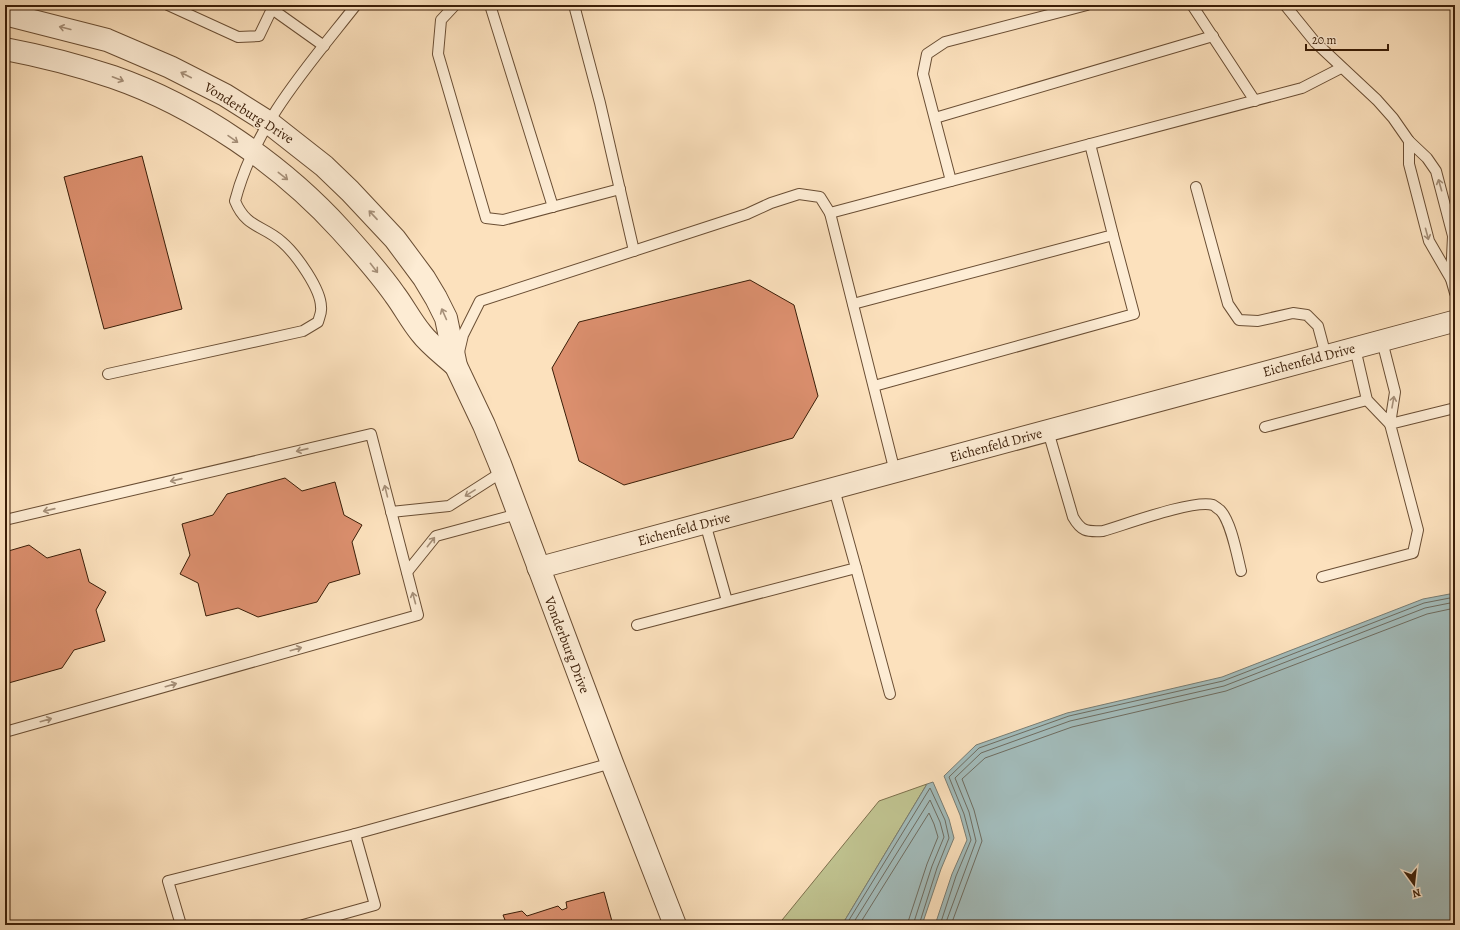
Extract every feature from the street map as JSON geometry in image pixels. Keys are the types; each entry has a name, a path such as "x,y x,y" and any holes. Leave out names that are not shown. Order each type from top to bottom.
{"street":[{"name":"Vonderburg Drive","path":"5,14 77,31 139,52 225,95 268,122 298,144 350,191 395,239 410,258 436,298 446,318 456,366 484,426 675,925"},
{"name":"Vonderburg Drive","path":"5,49 81,66 149,91 177,104 252,152 314,201 367,259 395,294 421,333 456,366"},
{"name":"Eichenfeld Drive","path":"538,568 1455,321"}],"lane":[{"path":"168,5 238,37 259,36 273,7 324,46"},
{"path":"108,374 303,331 318,322 322,307 312,281 299,261 282,241 240,214 235,200 252,152 268,122 299,76 356,5"},
{"path":"455,5 441,20 438,54 486,218 503,220 620,189"},
{"path":"490,5 553,207"},
{"path":"574,5 600,103 634,251"},
{"path":"951,181 923,74 927,54 945,42 1087,5"},
{"path":"1192,5 1255,101"},
{"path":"1285,5 1315,42 1341,68 1377,100 1393,118 1409,141 1427,158 1436,171 1453,236 1451,279"},
{"path":"935,118 1213,36"},
{"path":"830,213 1302,88 1341,68"},
{"path":"1409,141 1409,164 1429,241 1451,279 1455,293"},
{"path":"874,386 1134,314 1090,144"},
{"path":"1196,188 1228,304 1239,320 1258,321 1293,313 1307,315 1318,326 1326,356"},
{"path":"456,366 463,335 480,300 748,214 771,203 799,194 820,197 830,213 895,472"},
{"path":"853,304 1113,235"},
{"path":"1322,577 1413,553 1418,530 1390,424 1395,392 1382,341"},
{"path":"1355,348 1367,400 1390,424"},
{"path":"1266,427 1367,400"},
{"path":"1390,424 1455,408"},
{"path":"1048,431 1073,517 1079,527 1089,532 1102,531 1201,504 1213,505 1221,511 1227,520 1241,571"},
{"path":"5,520 371,434 418,615 5,732"},
{"path":"391,512 449,506 502,472"},
{"path":"834,489 890,694"},
{"path":"407,572 436,536 518,514"},
{"path":"705,523 727,601"},
{"path":"637,625 856,568"},
{"path":"181,925 168,881 355,834 612,763"},
{"path":"304,925 375,905 355,834"}],"green space":[{"path":"927,784 842,925 778,925 879,801"}],"water":[{"path":"1455,593 1455,925 935,925 952,874 967,840 960,815 944,776 976,745 1067,713 1222,677 1423,599"},
{"path":"933,782 949,819 954,838 941,869 922,925 842,925 927,784"}],"building":[{"path":"142,156 182,309 104,329 64,177"},
{"path":"750,280 794,305 818,396 793,438 624,485 579,461 552,368 579,322"},
{"path":"285,478 302,491 335,482 344,515 362,525 352,542 360,574 329,583 317,602 258,617 238,608 206,616 198,583 180,574 190,555 182,524 213,515 227,494"},
{"path":"29,545 47,558 80,549 89,582 106,592 96,610 105,641 74,650 62,668 5,684 5,552"},
{"path":"604,892 613,925 491,925 505,920 503,915 522,911 527,916 558,906 562,910 567,908 566,902"}]}
